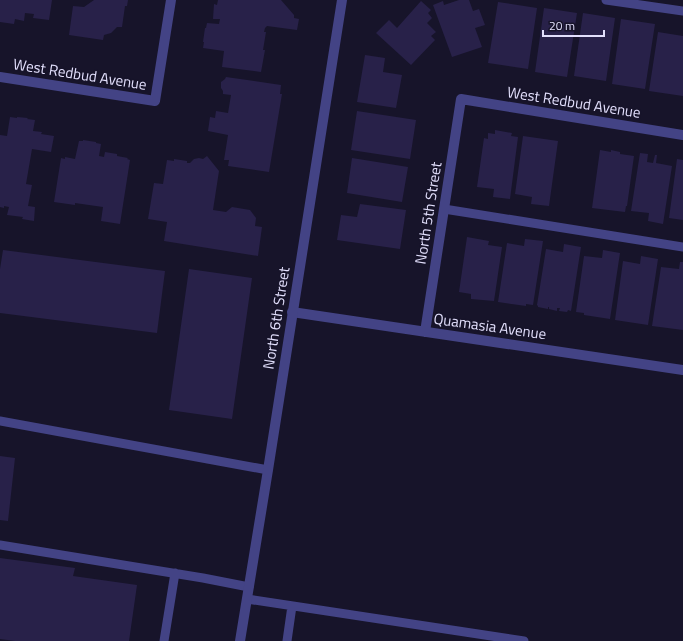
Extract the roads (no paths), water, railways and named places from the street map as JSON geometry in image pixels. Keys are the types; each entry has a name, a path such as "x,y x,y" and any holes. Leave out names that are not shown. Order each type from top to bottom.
{"street":[{"name":"West Redbud Avenue","path":"0,77 155,102 171,0"},
{"name":"North 6th Street","path":"240,641 342,0"},
{"name":"West Redbud Avenue","path":"461,99 683,135"},
{"name":"North 5th Street","path":"424,332 461,99"},
{"name":"Quamasia Avenue","path":"292,312 683,370"}],"lane":[{"path":"606,0 683,11"},
{"path":"444,209 683,247"},
{"path":"0,421 268,470"},
{"path":"0,545 249,587"},
{"path":"164,641 175,574"},
{"path":"247,599 524,641"},
{"path":"287,641 292,606"}]}
